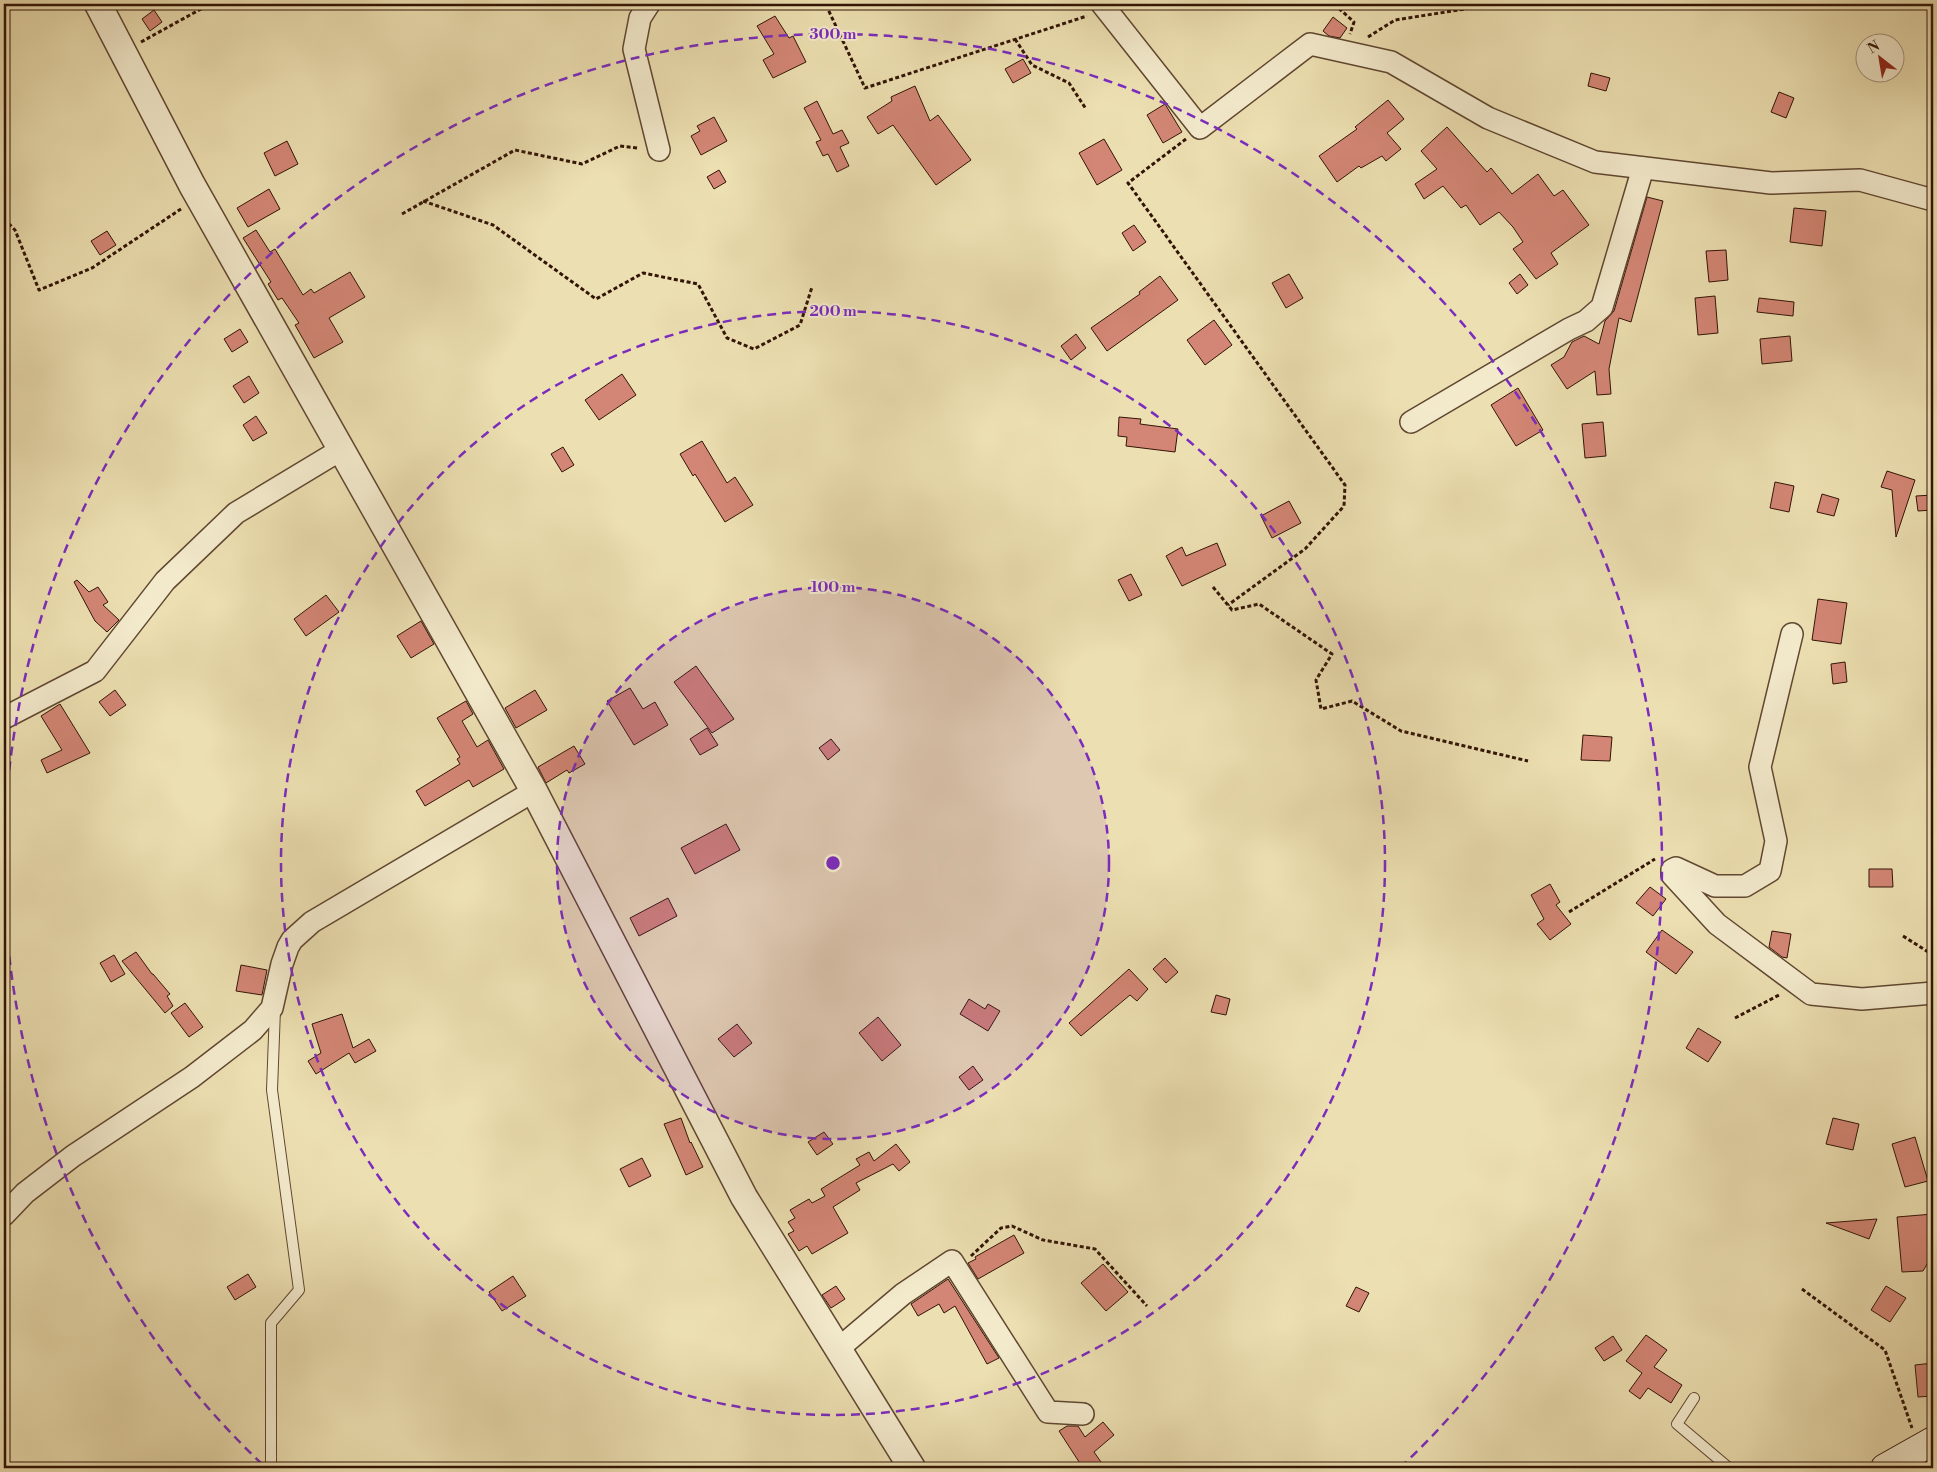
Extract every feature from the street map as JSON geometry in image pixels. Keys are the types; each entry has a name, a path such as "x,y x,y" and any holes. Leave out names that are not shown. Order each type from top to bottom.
{"main road":[{"path":"1885,1468 1926,1444"}],"street":[{"path":"98,4 199,197 534,792 744,1197 912,1468"},
{"path":"649,4 640,18 634,49 659,150"},
{"path":"1105,7 1200,128 1310,44 1391,62 1488,118 1595,162 1772,183 1860,180 1933,200"},
{"path":"1411,422 1569,329 1586,321 1602,307 1643,168"},
{"path":"4,718 95,671 165,581 236,513 342,449"},
{"path":"1792,634 1760,767 1776,841 1770,872 1745,886 1715,886 1676,868 1672,870 1672,875 1717,924 1811,994 1862,999 1933,993"},
{"path":"4,1215 25,1194 73,1156 192,1077 242,1040 264,1019 272,1008 284,955 292,940 312,922 534,792"},
{"path":"838,1349 903,1294 952,1261 1048,1412 1083,1414"}],"lane":[{"path":"271,1468 271,1323 299,1290 272,1090 276,995"},
{"path":"1694,1398 1677,1424 1728,1468"}],"path":[{"path":"123,52 210,4"},
{"path":"1334,4 1354,22 1344,51"},
{"path":"1344,51 1395,20 1497,4"},
{"path":"826,5 865,88 1016,39 1105,7"},
{"path":"1016,39 1032,65 1069,83 1086,109"},
{"path":"1200,128 1128,183 1344,485 1344,506 1305,549 1228,605"},
{"path":"402,214 515,150 582,164 620,146 659,150"},
{"path":"4,218 15,230 39,290 92,268 199,197"},
{"path":"424,201 493,225 596,299 643,273 698,284 727,338 754,349 800,325 812,287"},
{"path":"1213,587 1232,610 1259,604 1332,654 1316,680 1321,709 1352,701 1401,731 1528,761"},
{"path":"1569,912 1665,853 1676,868"},
{"path":"1903,936 1933,955"},
{"path":"1735,1018 1800,985"},
{"path":"952,1261 967,1259 1002,1228 1012,1226 1043,1240 1095,1249 1147,1306"},
{"path":"1802,1289 1885,1350 1926,1444"}],"building":[{"path":"154,10 162,22 150,31 142,19"},
{"path":"775,16 789,38 793,36 806,62 773,78 763,60 774,54 757,26"},
{"path":"1333,17 1347,28 1340,38 1329,36 1323,31"},
{"path":"1023,59 1031,73 1013,83 1005,69"},
{"path":"1591,73 1610,78 1606,91 1588,86"},
{"path":"915,86 930,121 938,115 971,160 936,185 893,125 878,134 867,117 892,101 891,97"},
{"path":"1779,92 1794,98 1786,118 1771,112"},
{"path":"1388,100 1404,119 1387,133 1401,149 1386,161 1382,156 1361,168 1359,166 1337,182 1319,156 1357,129 1355,127"},
{"path":"817,101 833,134 842,130 849,143 840,147 849,166 837,172 828,154 823,156 816,142 821,140 804,108"},
{"path":"1165,104 1182,132 1163,143 1147,115"},
{"path":"714,117 727,141 701,155 691,136 700,131 697,126"},
{"path":"1447,127 1487,172 1491,168 1512,194 1538,174 1554,196 1563,190 1589,225 1551,253 1558,264 1536,279 1513,249 1523,242 1513,227 1499,212 1480,225 1466,205 1461,208 1443,186 1424,199 1415,184 1437,169 1421,151"},
{"path":"1104,139 1122,170 1097,185 1079,153"},
{"path":"287,141 298,164 275,176 264,153"},
{"path":"719,170 726,182 714,189 707,177"},
{"path":"269,189 280,209 248,227 237,208"},
{"path":"1647,197 1663,201 1631,322 1619,318 1609,369 1611,394 1597,395 1595,371 1567,389 1551,365 1564,357 1572,342 1584,336 1599,344 1605,321 1614,311"},
{"path":"1794,208 1826,211 1822,246 1790,242"},
{"path":"1134,225 1146,242 1133,251 1122,233"},
{"path":"256,230 270,252 275,249 303,295 311,289 314,293 350,272 365,297 329,318 343,342 314,358 295,325 299,323 282,298 278,300 268,284 271,282 243,238"},
{"path":"107,231 116,245 100,255 91,241"},
{"path":"1726,250 1728,280 1709,282 1706,251"},
{"path":"1289,274 1303,298 1286,308 1272,283"},
{"path":"1520,274 1528,285 1517,294 1509,283"},
{"path":"1160,276 1178,300 1107,351 1091,328 1140,294 1139,292"},
{"path":"1715,296 1718,333 1698,335 1695,298"},
{"path":"1759,298 1794,302 1793,316 1757,312"},
{"path":"1214,320 1232,345 1205,365 1187,340"},
{"path":"240,329 248,342 232,352 224,339"},
{"path":"1076,334 1086,348 1071,360 1061,346"},
{"path":"1790,336 1792,361 1762,364 1760,339"},
{"path":"622,374 636,395 599,420 585,400"},
{"path":"249,376 259,393 244,403 233,386"},
{"path":"1518,388 1543,430 1516,446 1491,405"},
{"path":"256,416 267,433 253,441 243,425"},
{"path":"1119,417 1141,419 1140,424 1178,429 1175,452 1126,446 1127,437 1118,436"},
{"path":"1603,422 1606,456 1585,458 1582,424"},
{"path":"702,441 727,483 735,477 753,505 725,522 680,454"},
{"path":"563,447 574,465 562,472 551,454"},
{"path":"1887,471 1915,480 1896,537 1892,490 1881,487"},
{"path":"1775,482 1794,486 1789,512 1770,508"},
{"path":"1822,494 1839,499 1834,516 1817,512"},
{"path":"1933,495 1933,510 1918,511 1916,496"},
{"path":"1289,501 1301,523 1272,538 1261,516"},
{"path":"1217,543 1226,565 1182,586 1166,556 1182,547 1186,556"},
{"path":"1131,574 1142,595 1129,601 1118,580"},
{"path":"77,580 89,592 98,587 108,602 103,605 119,620 107,632 95,621 74,582"},
{"path":"326,595 339,612 306,636 294,619"},
{"path":"1818,599 1847,603 1841,644 1812,640"},
{"path":"421,621 434,644 411,658 397,636"},
{"path":"1845,662 1847,682 1833,684 1831,664"},
{"path":"696,666 734,719 712,733 674,682"},
{"path":"630,688 643,709 655,702 668,725 634,745 607,701"},
{"path":"115,690 126,705 110,716 99,702"},
{"path":"535,690 547,710 516,728 505,708"},
{"path":"466,701 473,714 462,721 477,747 488,740 504,769 473,787 469,780 425,806 416,791 460,764 457,759 460,757 437,718"},
{"path":"60,704 90,753 47,773 41,760 62,750 41,716"},
{"path":"707,728 718,745 700,755 690,739"},
{"path":"1583,735 1612,737 1610,761 1581,760"},
{"path":"831,739 840,750 828,760 819,748"},
{"path":"574,746 585,764 569,773 567,770 546,783 538,767"},
{"path":"726,824 740,850 695,874 681,848"},
{"path":"1869,869 1892,869 1893,887 1869,887"},
{"path":"1550,884 1560,902 1556,905 1571,924 1550,940 1537,924 1544,919 1531,895"},
{"path":"1650,887 1666,899 1653,916 1636,903"},
{"path":"668,898 677,916 639,936 630,918"},
{"path":"1662,930 1693,952 1676,974 1646,952"},
{"path":"1772,931 1791,934 1787,958 1782,957 1769,947"},
{"path":"136,952 170,994 167,996 173,1006 165,1013 122,961"},
{"path":"114,955 125,974 111,982 100,963"},
{"path":"1165,958 1178,972 1166,983 1153,969"},
{"path":"241,965 267,970 262,995 236,991"},
{"path":"1129,969 1148,989 1137,1001 1130,995 1081,1036 1069,1023"},
{"path":"1216,995 1230,999 1226,1015 1211,1012"},
{"path":"969,999 985,1009 988,1004 1000,1011 988,1031 960,1014"},
{"path":"185,1003 203,1027 189,1037 171,1013"},
{"path":"342,1014 353,1048 369,1039 376,1051 355,1063 349,1053 316,1074 308,1061 321,1053 312,1024"},
{"path":"878,1017 901,1045 882,1061 859,1033"},
{"path":"737,1024 752,1043 734,1057 718,1039"},
{"path":"1698,1028 1721,1042 1708,1062 1686,1048"},
{"path":"973,1066 983,1080 969,1090 959,1077"},
{"path":"681,1118 690,1143 703,1167 686,1175 664,1124"},
{"path":"1833,1118 1859,1124 1853,1150 1826,1144"},
{"path":"824,1132 833,1144 817,1155 808,1142"},
{"path":"1915,1137 1928,1181 1905,1187 1892,1144"},
{"path":"896,1144 910,1162 899,1171 893,1164 856,1183 860,1190 833,1207 848,1233 812,1254 807,1246 799,1251 788,1234 794,1231 788,1222 795,1218 790,1210 809,1199 812,1203 825,1196 821,1189 860,1165 856,1159 869,1152 874,1161"},
{"path":"642,1158 651,1176 629,1187 620,1169"},
{"path":"1933,1214 1933,1254 1923,1271 1902,1272 1897,1217"},
{"path":"1877,1219 1869,1239 1826,1223"},
{"path":"1014,1235 1024,1253 978,1279 968,1263"},
{"path":"1103,1264 1128,1292 1106,1311 1081,1283"},
{"path":"248,1274 256,1287 235,1300 227,1287"},
{"path":"513,1276 526,1296 502,1311 489,1292"},
{"path":"948,1279 999,1358 987,1364 955,1306 944,1313 939,1304 918,1316 911,1304"},
{"path":"836,1286 845,1299 831,1308 822,1295"},
{"path":"1886,1286 1906,1298 1890,1322 1871,1310"},
{"path":"1356,1287 1369,1293 1359,1312 1346,1306"},
{"path":"1646,1335 1667,1350 1654,1367 1682,1385 1671,1403 1648,1388 1640,1399 1629,1391 1642,1373 1626,1361"},
{"path":"1613,1336 1622,1350 1604,1361 1595,1348"},
{"path":"1933,1363 1933,1396 1918,1397 1915,1365"},
{"path":"1103,1422 1114,1435 1094,1452 1101,1462 1091,1468 1083,1468 1059,1431 1067,1426 1078,1426 1085,1437"}]}
